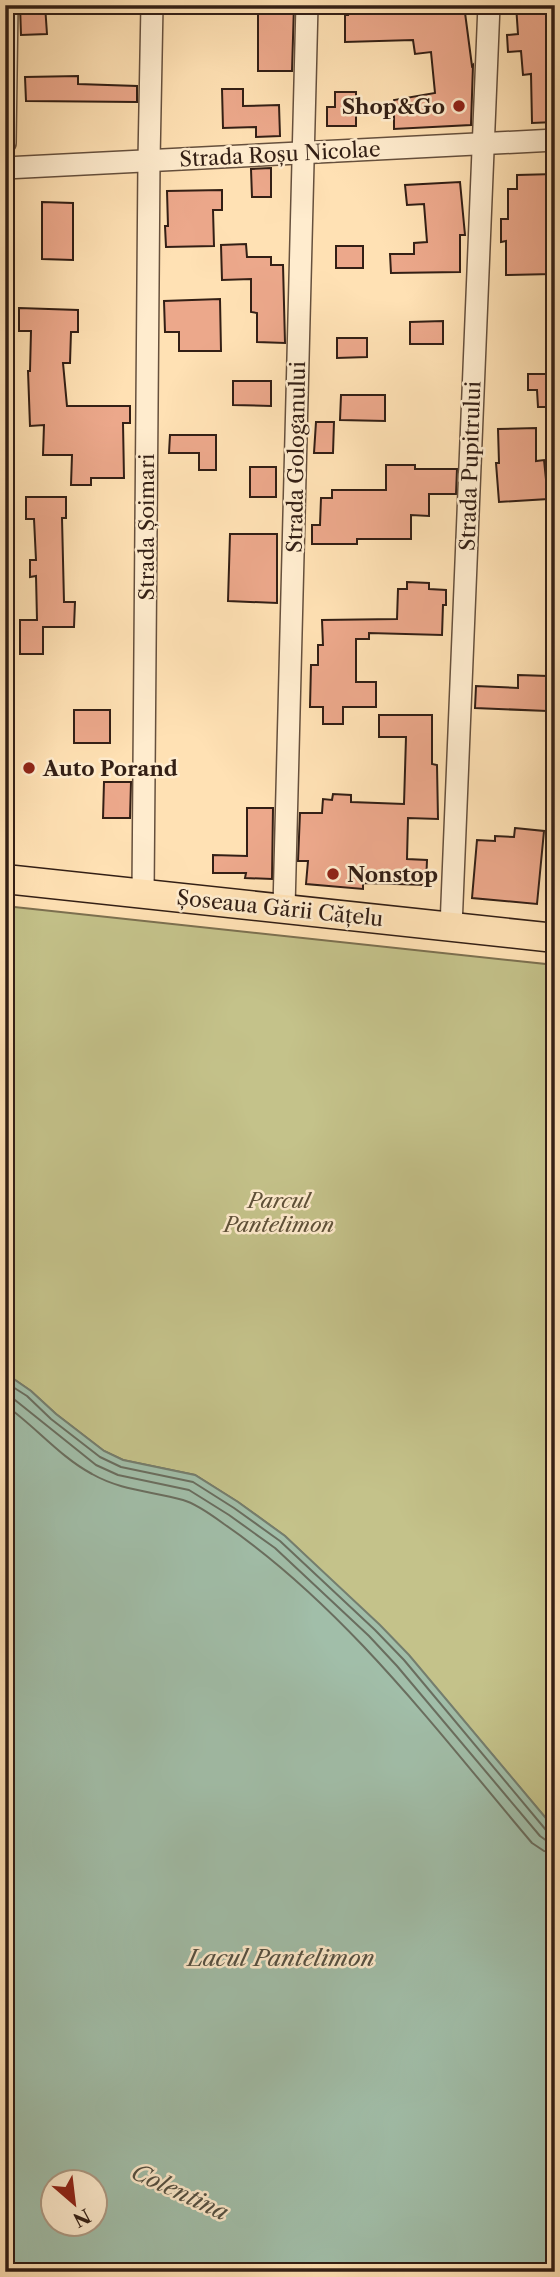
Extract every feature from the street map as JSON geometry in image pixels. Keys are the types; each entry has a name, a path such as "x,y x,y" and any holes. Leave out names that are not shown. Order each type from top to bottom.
{"main road":[{"name":"Șoseaua Gării Cățelu","path":"5,878 555,938"}],"street":[{"path":"5,143 7,5"},
{"name":"Strada Șoimari","path":"144,894 152,5"},
{"name":"Strada Gologanului","path":"284,908 307,5"},
{"name":"Strada Pupitrului","path":"451,927 489,5"},
{"name":"Strada Roșu Nicolae","path":"5,168 555,140"}],"green space":[{"name":"Parcul Pantelimon","path":"5,906 555,965 555,1829 409,1656 285,1536 195,1475 123,1460 104,1451 5,1373"}],"water":[{"name":"Lacul Pantelimon","path":"5,1373 104,1451 123,1460 195,1475 285,1536 409,1655 555,1829 555,2272 5,2272"}],"building":[{"path":"20,5 45,5 47,34 21,35"},
{"path":"258,5 294,5 292,71 258,71"},
{"path":"347,5 373,5 374,14 412,12 411,5 464,5 473,65 471,125 394,129 394,100 435,93 431,52 415,54 413,40 345,42"},
{"path":"516,5 555,5 555,122 532,123 531,74 523,75 521,51 508,52 507,35 518,34"},
{"path":"78,76 78,84 137,86 137,102 26,101 25,77"},
{"path":"222,89 243,89 243,106 279,105 280,136 256,137 256,127 223,128"},
{"path":"335,92 356,92 356,126 327,126 327,107 335,107"},
{"path":"271,168 271,197 252,197 251,169"},
{"path":"555,174 552,274 506,275 506,241 501,242 501,219 508,219 508,189 517,189 517,175"},
{"path":"460,182 465,235 460,235 460,272 391,273 390,254 414,254 414,243 427,242 424,204 407,205 405,185"},
{"path":"222,190 222,210 213,210 214,246 166,247 167,191"},
{"path":"42,202 73,203 73,260 42,259"},
{"path":"246,244 247,257 271,257 271,265 283,265 285,343 257,342 257,313 251,312 251,279 222,280 221,245"},
{"path":"336,246 363,246 363,268 336,268"},
{"path":"220,299 221,351 179,351 179,332 165,332 164,301"},
{"path":"19,308 78,310 78,332 71,332 70,363 63,363 67,406 130,406 130,423 123,423 124,478 91,478 91,485 71,485 72,455 43,455 44,425 30,426 28,371 31,331 19,331"},
{"path":"443,321 443,344 410,344 410,322"},
{"path":"337,338 367,338 367,357 337,358"},
{"path":"528,374 555,374 555,407 538,407 537,390 528,390"},
{"path":"233,381 271,381 271,406 233,405"},
{"path":"341,395 385,395 385,421 340,420"},
{"path":"316,422 334,422 333,453 314,453"},
{"path":"536,428 536,461 544,460 548,499 499,502 496,463 499,463 498,429"},
{"path":"170,435 216,435 216,470 199,470 199,453 169,453"},
{"path":"386,465 415,465 415,469 457,469 456,494 429,494 429,516 411,515 411,539 357,539 357,544 312,544 312,525 320,525 321,498 332,498 332,490 386,490"},
{"path":"250,467 276,467 276,497 250,497"},
{"path":"26,497 66,497 66,518 62,518 64,602 75,602 74,627 43,627 43,654 20,654 20,620 37,620 36,576 30,577 30,560 36,560 34,519 26,519"},
{"path":"230,534 277,534 277,603 228,601"},
{"path":"407,582 429,583 429,589 446,590 442,635 369,633 369,639 356,639 356,682 376,682 376,707 343,707 343,724 323,724 323,707 310,707 311,665 318,665 318,645 323,645 322,620 397,619 398,589 407,589"},
{"path":"518,675 548,676 547,711 475,708 476,686 518,688"},
{"path":"74,710 110,710 110,743 74,743"},
{"path":"379,715 432,715 432,764 437,765 438,819 408,818 407,859 427,860 426,885 363,883 363,889 306,884 308,861 298,861 300,813 322,813 323,799 332,800 333,794 351,795 351,802 404,804 406,737 379,737"},
{"path":"104,782 131,782 130,818 103,818"},
{"path":"247,808 273,808 272,879 245,878 246,873 213,873 213,855 247,856"},
{"path":"515,828 544,831 537,904 472,898 477,840 495,841 495,836 514,837"}],"place":[{"name":"Shop&Go","path":"459,106"},
{"name":"Auto Porand","path":"29,768"},
{"name":"Nonstop","path":"333,874"}],"water label":[{"name":"Colentina","path":"180,2192"}]}
